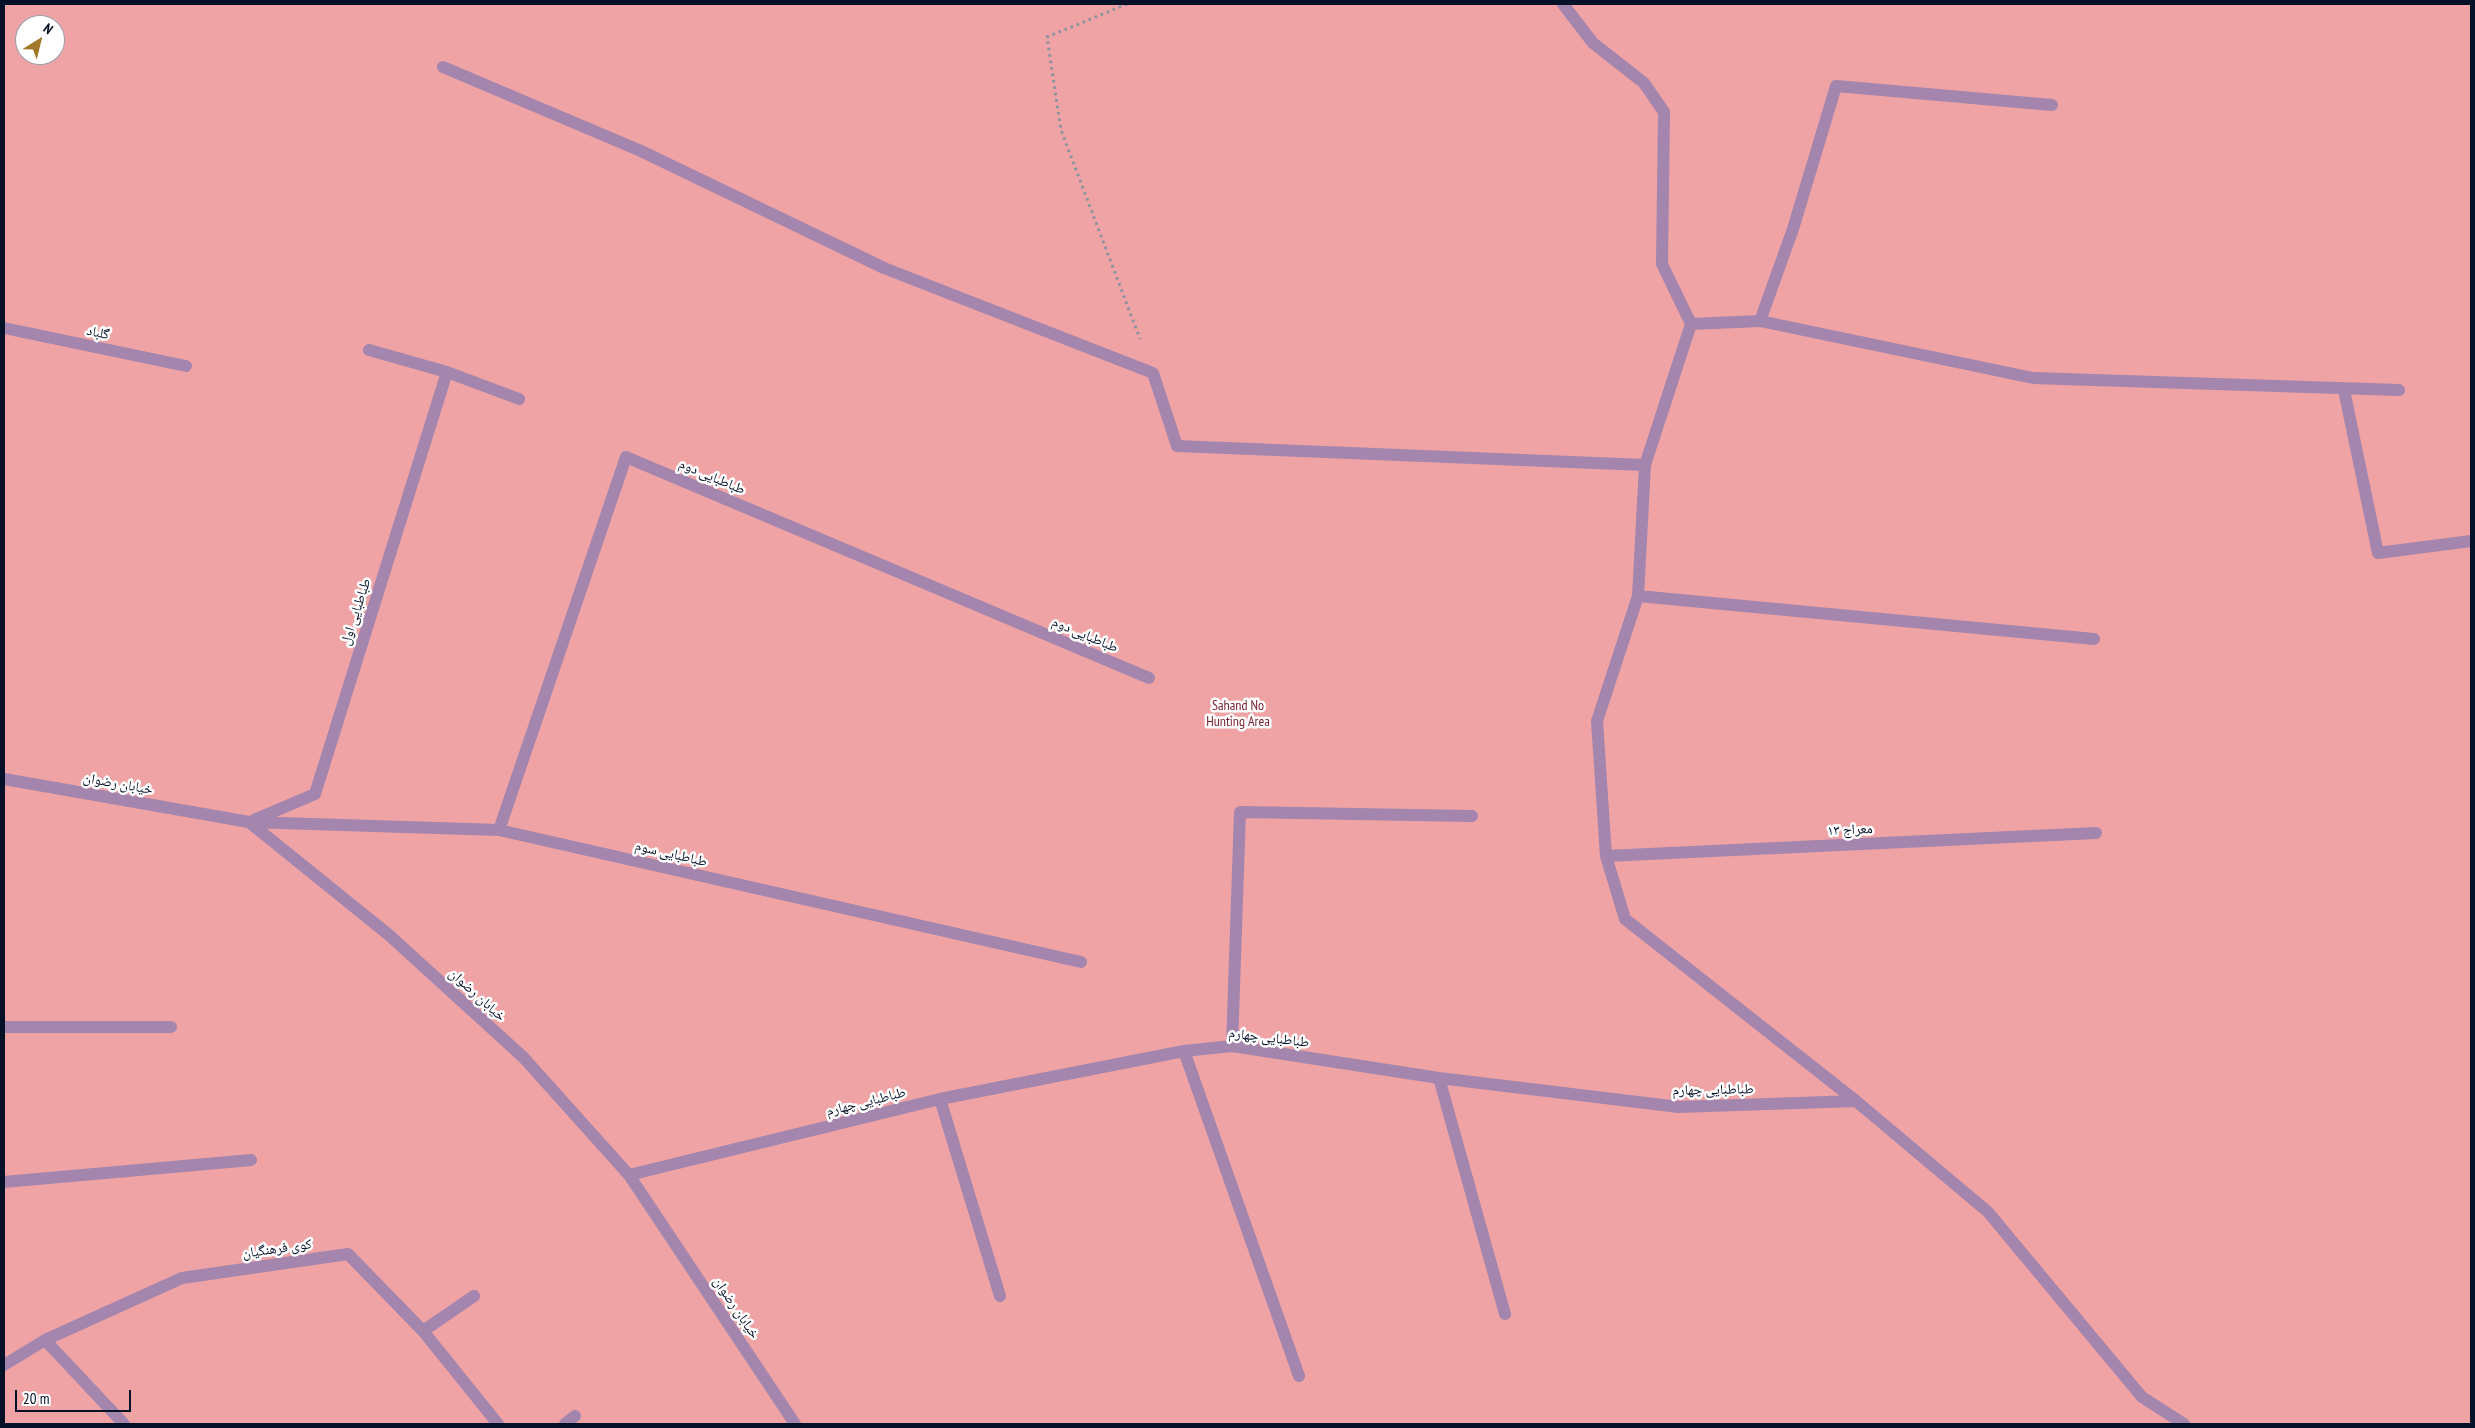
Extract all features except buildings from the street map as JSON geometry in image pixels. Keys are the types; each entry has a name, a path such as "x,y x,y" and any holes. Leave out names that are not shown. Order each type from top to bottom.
{"street":[{"path":"1563,4 1593,43 1644,83 1664,112 1662,264 1691,324 1645,465 1638,596 1597,721 1606,856 1626,919 1856,1101 1988,1212 2142,1398 2184,1424"},
{"path":"443,67 641,151 884,268 1153,373 1177,446 1645,465"},
{"path":"1760,321 1793,229 1836,86 2052,105"},
{"path":"1691,324 1760,321 2033,378 2344,390 2399,390"},
{"name":"گلباد","path":"4,328 186,366"},
{"path":"369,350 447,372 519,399"},
{"name":"طباطبایی اول","path":"249,822 315,794 447,372"},
{"path":"2344,390 2378,552 2471,541"},
{"name":"طباطبایی دوم","path":"499,830 626,457 1149,678"},
{"path":"1638,596 2094,639"},
{"name":"خیابان رضوان","path":"4,779 249,822 389,935 522,1057 629,1175 795,1424"},
{"path":"1232,1046 1240,812 1472,816"},
{"name":"طباطبایی سوم","path":"249,822 499,830 1081,962"},
{"name":"معراج ۱۳","path":"1606,856 2096,833"},
{"path":"4,1027 171,1027"},
{"name":"طباطبایی چهارم","path":"629,1175 940,1099 1184,1051 1232,1046 1439,1078 1679,1107 1856,1101"},
{"path":"1184,1051 1299,1376"},
{"path":"1439,1078 1505,1314"},
{"path":"940,1099 1000,1296"},
{"path":"4,1182 251,1160"},
{"name":"کوی فرهنگیان","path":"4,1365 45,1340 182,1278 348,1254 423,1331 498,1424"},
{"path":"423,1331 474,1296"},
{"path":"45,1340 124,1424"}],"path":[{"path":"1127,4 1047,37 1061,130 1153,373"}],"green space":[{"name":"Sahand No Hunting Area","path":"4,4 2471,4 2471,1424 4,1424"}]}
